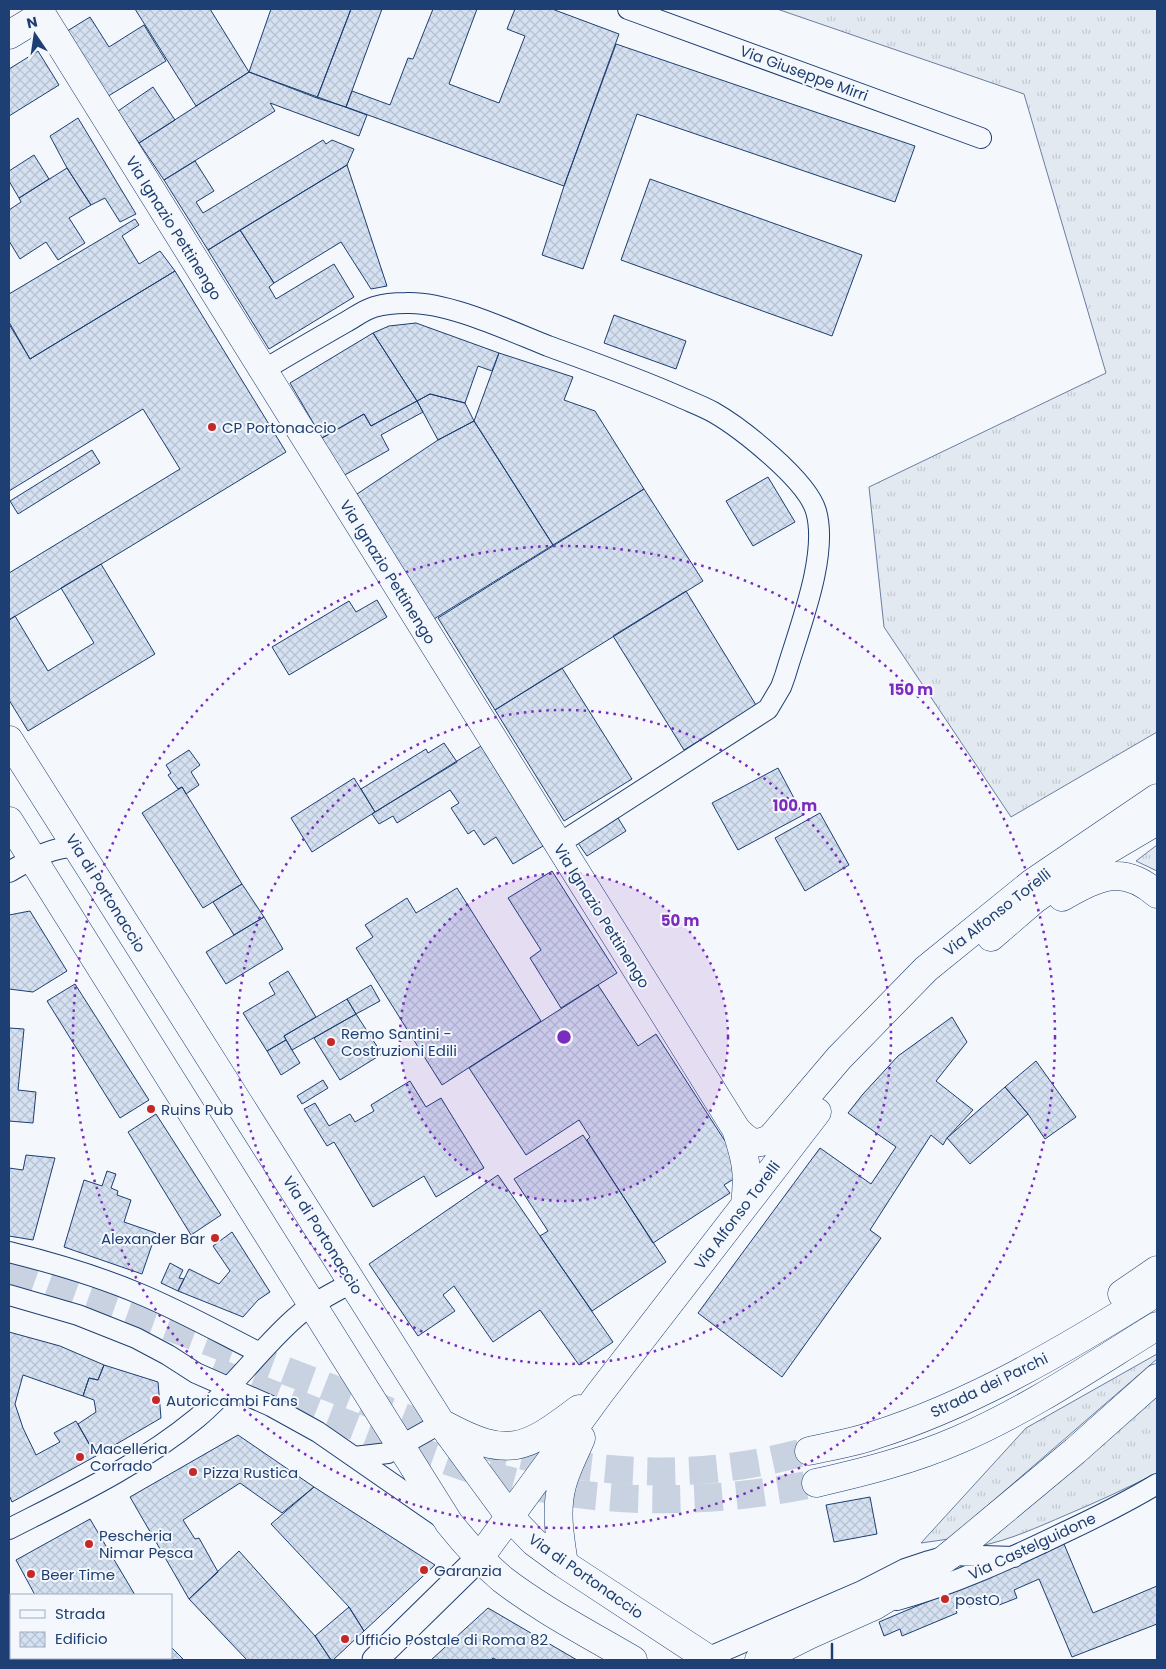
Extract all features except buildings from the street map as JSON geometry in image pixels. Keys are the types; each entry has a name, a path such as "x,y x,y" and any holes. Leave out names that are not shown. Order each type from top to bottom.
{"main road":[{"path":"9,35 47,12"},
{"name":"Via Ignazio Pettinengo","path":"47,12 262,371 736,1129 744,1139 752,1142 763,1142 774,1135"},
{"name":"Via di Portonaccio","path":"12,753 76,847 441,1423 510,1517 534,1542 564,1564 709,1659"},
{"name":"Via Alfonso Torelli","path":"774,1135 846,1051 926,969 1032,883 1076,851 1157,798"},
{"path":"9,821 449,1523 500,1578 633,1660"},
{"path":"991,937 1035,899 1096,857 1157,821"},
{"path":"991,937 1085,885 1103,878 1121,876 1136,879 1157,894"},
{"name":"Via Alfonso Torelli","path":"480,1557 600,1393 815,1114 872,1050 932,989 991,937"},
{"name":"Via Ignazio Pettinengo","path":"736,1129 748,1173 745,1204"},
{"path":"1015,1376 1103,1307 1157,1270"},
{"name":"Strada dei Parchi","path":"809,1451 872,1437 981,1392 1015,1376 1157,1292"},
{"path":"816,1484 898,1463 967,1436 1028,1406 1157,1326"},
{"path":"759,1660 874,1606 920,1578 1075,1451 1157,1378"},
{"path":"441,1423 465,1436 495,1446 508,1447 525,1444 555,1427 600,1393"},
{"path":"564,1564 559,1526 562,1486 600,1393"}],"street":[{"name":"Via Giuseppe Mirri","path":"628,9 980,138"},
{"path":"262,371 374,307 407,303 437,306 486,322 611,369 712,412 751,439 789,473 809,495 816,510 818,521 818,557 807,602 783,682 768,708 557,845"},
{"path":"9,872 33,859 64,847 76,847"},
{"path":"9,1252 125,1288 154,1300 260,1353"},
{"path":"9,1529 124,1470 187,1426 230,1388 286,1326 312,1306 353,1282"},
{"path":"9,1295 70,1312 136,1338 196,1373 298,1420 449,1523"},
{"path":"354,1457 388,1453 441,1423"},
{"name":"Via Castelguidone","path":"874,1606 936,1588 1014,1557 1110,1510 1157,1484"},
{"name":"Via Castelguidone","path":"709,1659 862,1591 905,1569 950,1555 1014,1557"},
{"path":"375,1660 480,1557"}],"green space":[{"path":"777,9 1157,9 1157,732 1011,817 884,627 869,487 1106,373 1024,94"},
{"path":"1157,845 1157,871 1136,861"},
{"path":"1157,1354 1157,1359 949,1539 921,1543 1026,1428"},
{"path":"1157,1391 1157,1473 1101,1500 1034,1528 980,1546"}],"tunnel":[{"path":"9,1271 18,1272 164,1325 457,1437 529,1457 605,1469 682,1471 756,1463 809,1451"},
{"path":"212,1370 363,1430 454,1463 522,1484 557,1491 631,1499 706,1498 744,1495 816,1483"}],"wall":[{"path":"832,1644 832,1660"}],"place":[{"name":"CP Portonaccio","path":"212,427"},
{"name":"Remo Santini - Costruzioni Edili","path":"331,1042"},
{"name":"Ruins Pub","path":"151,1109"},
{"name":"Alexander Bar","path":"215,1238"},
{"name":"Autoricambi Fans","path":"156,1400"},
{"name":"Macelleria Corrado","path":"80,1457"},
{"name":"Pizza Rustica","path":"193,1472"},
{"name":"Pescheria Nimar Pesca","path":"89,1544"},
{"name":"Garanzia","path":"424,1570"},
{"name":"Beer Time","path":"31,1574"},
{"name":"postO","path":"945,1599"},
{"name":"Ufficio Postale di Roma 82","path":"345,1639"}]}
